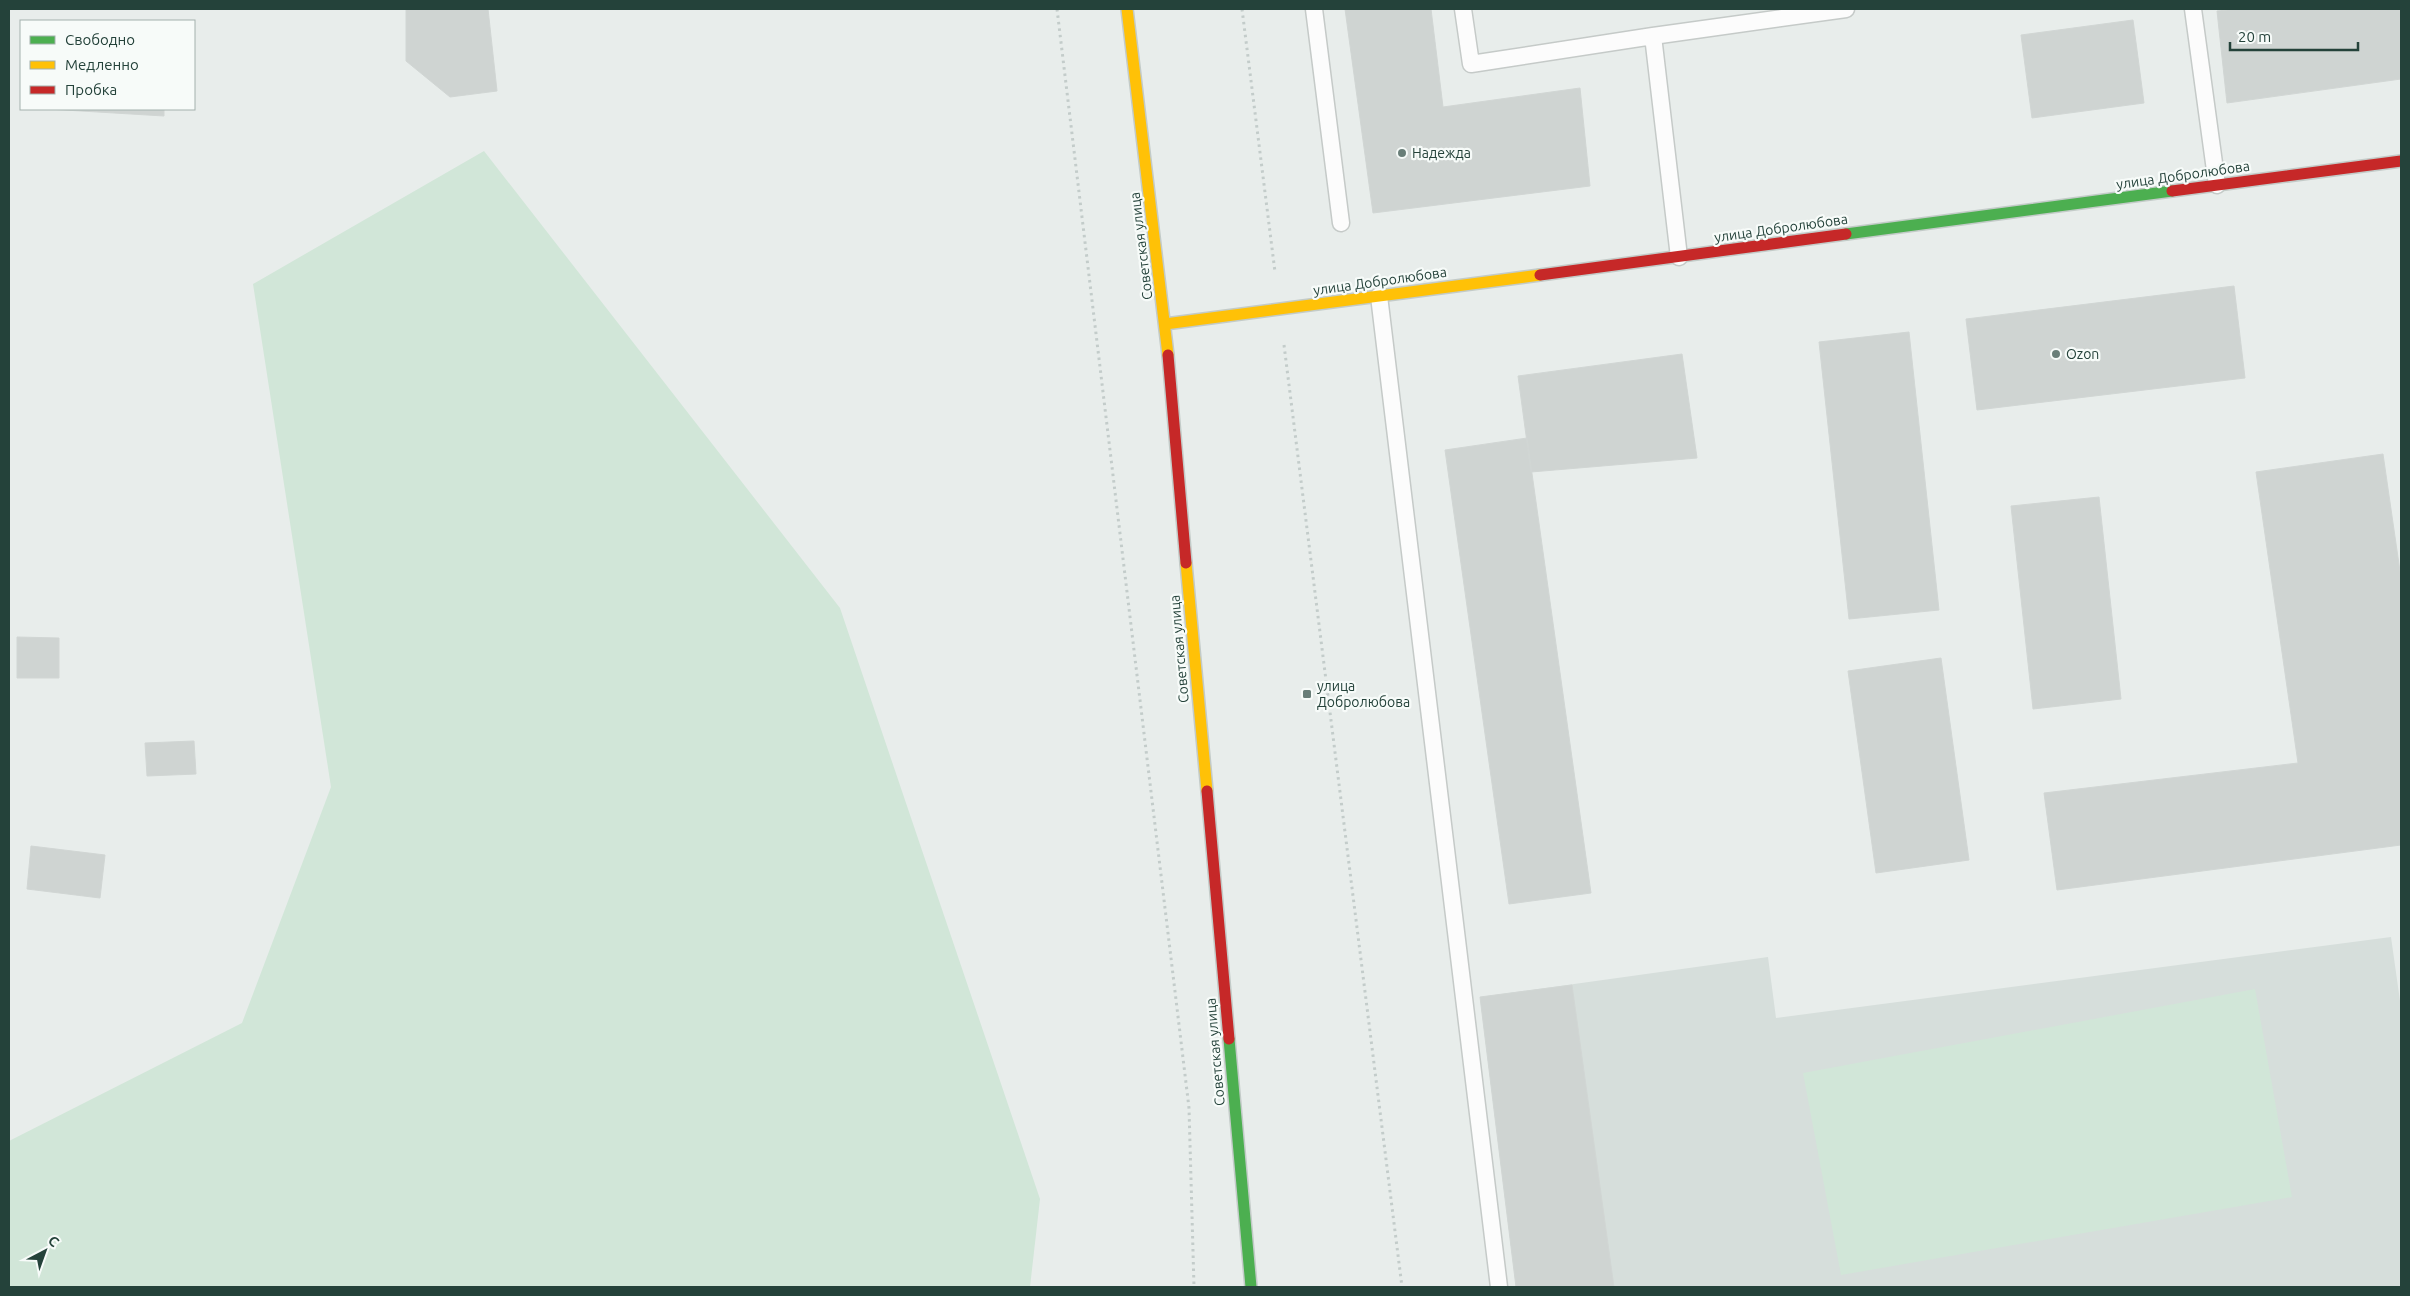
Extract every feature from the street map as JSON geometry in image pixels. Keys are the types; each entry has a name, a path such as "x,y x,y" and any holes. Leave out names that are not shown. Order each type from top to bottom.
{"main road":[{"name":"Советская улица","path":"1127,9 1165,324 1251,1287"},
{"name":"улица Добролюбова","path":"1165,324 2401,161"}],"lane":[{"path":"1314,9 1341,223"},
{"path":"1463,9 1471,64 1846,9"},
{"path":"2193,9 2217,185"},
{"path":"1653,36 1679,256"},
{"path":"1379,296 1499,1287"}],"path":[{"path":"1057,9 1189,1108 1194,1287"},
{"path":"1242,9 1275,276"},
{"path":"1283,336 1402,1287"}],"shaded area":[{"path":"2391,937 2401,1008 2401,1287 1516,1287 1480,997 1768,957 1776,1018"}],"green space":[{"path":"484,151 840,608 1040,1199 1030,1287 9,1287 9,1141 242,1023 331,787 253,284"},
{"path":"2255,989 2292,1197 1841,1275 1803,1073"}],"building":[{"path":"406,9 488,9 497,91 450,97 406,61"},
{"path":"1345,9 1431,9 1443,107 1580,88 1590,186 1373,213"},
{"path":"2237,9 2401,9 2401,79 2227,103 2217,11"},
{"path":"2133,20 2144,103 2032,118 2021,35"},
{"path":"65,110 164,110 164,116"},
{"path":"2234,286 2245,378 1977,410 1966,319"},
{"path":"1909,332 1939,610 1849,619 1819,342"},
{"path":"1682,354 1697,458 1531,472 1518,376"},
{"path":"1527,438 1591,893 1509,904 1445,450"},
{"path":"2383,454 2401,578 2401,845 2057,890 2044,793 2298,763 2256,472"},
{"path":"2099,497 2121,699 2033,709 2011,506"},
{"path":"17,637 59,638 59,678 17,678"},
{"path":"1941,658 1969,860 1876,873 1848,671"},
{"path":"194,741 196,774 147,776 145,743"},
{"path":"31,846 105,855 100,898 27,889"},
{"path":"1572,985 1614,1287 1516,1287 1480,997"}],"traffic: fast":[{"path":"1846,234 2172,191"},
{"path":"1229,1039 1251,1287"}],"traffic: slow":[{"path":"1127,9 1168,355"},
{"path":"1165,324 1540,275"},
{"path":"1186,563 1207,791"}],"traffic: jam":[{"path":"2172,191 2401,161"},
{"path":"1540,275 1846,234"},
{"path":"1168,355 1186,563"},
{"path":"1207,791 1229,1039"}],"place":[{"name":"Надежда","path":"1402,153"},
{"name":"Ozon","path":"2056,354"},
{"name":"улица Добролюбова","path":"1307,694"}]}
